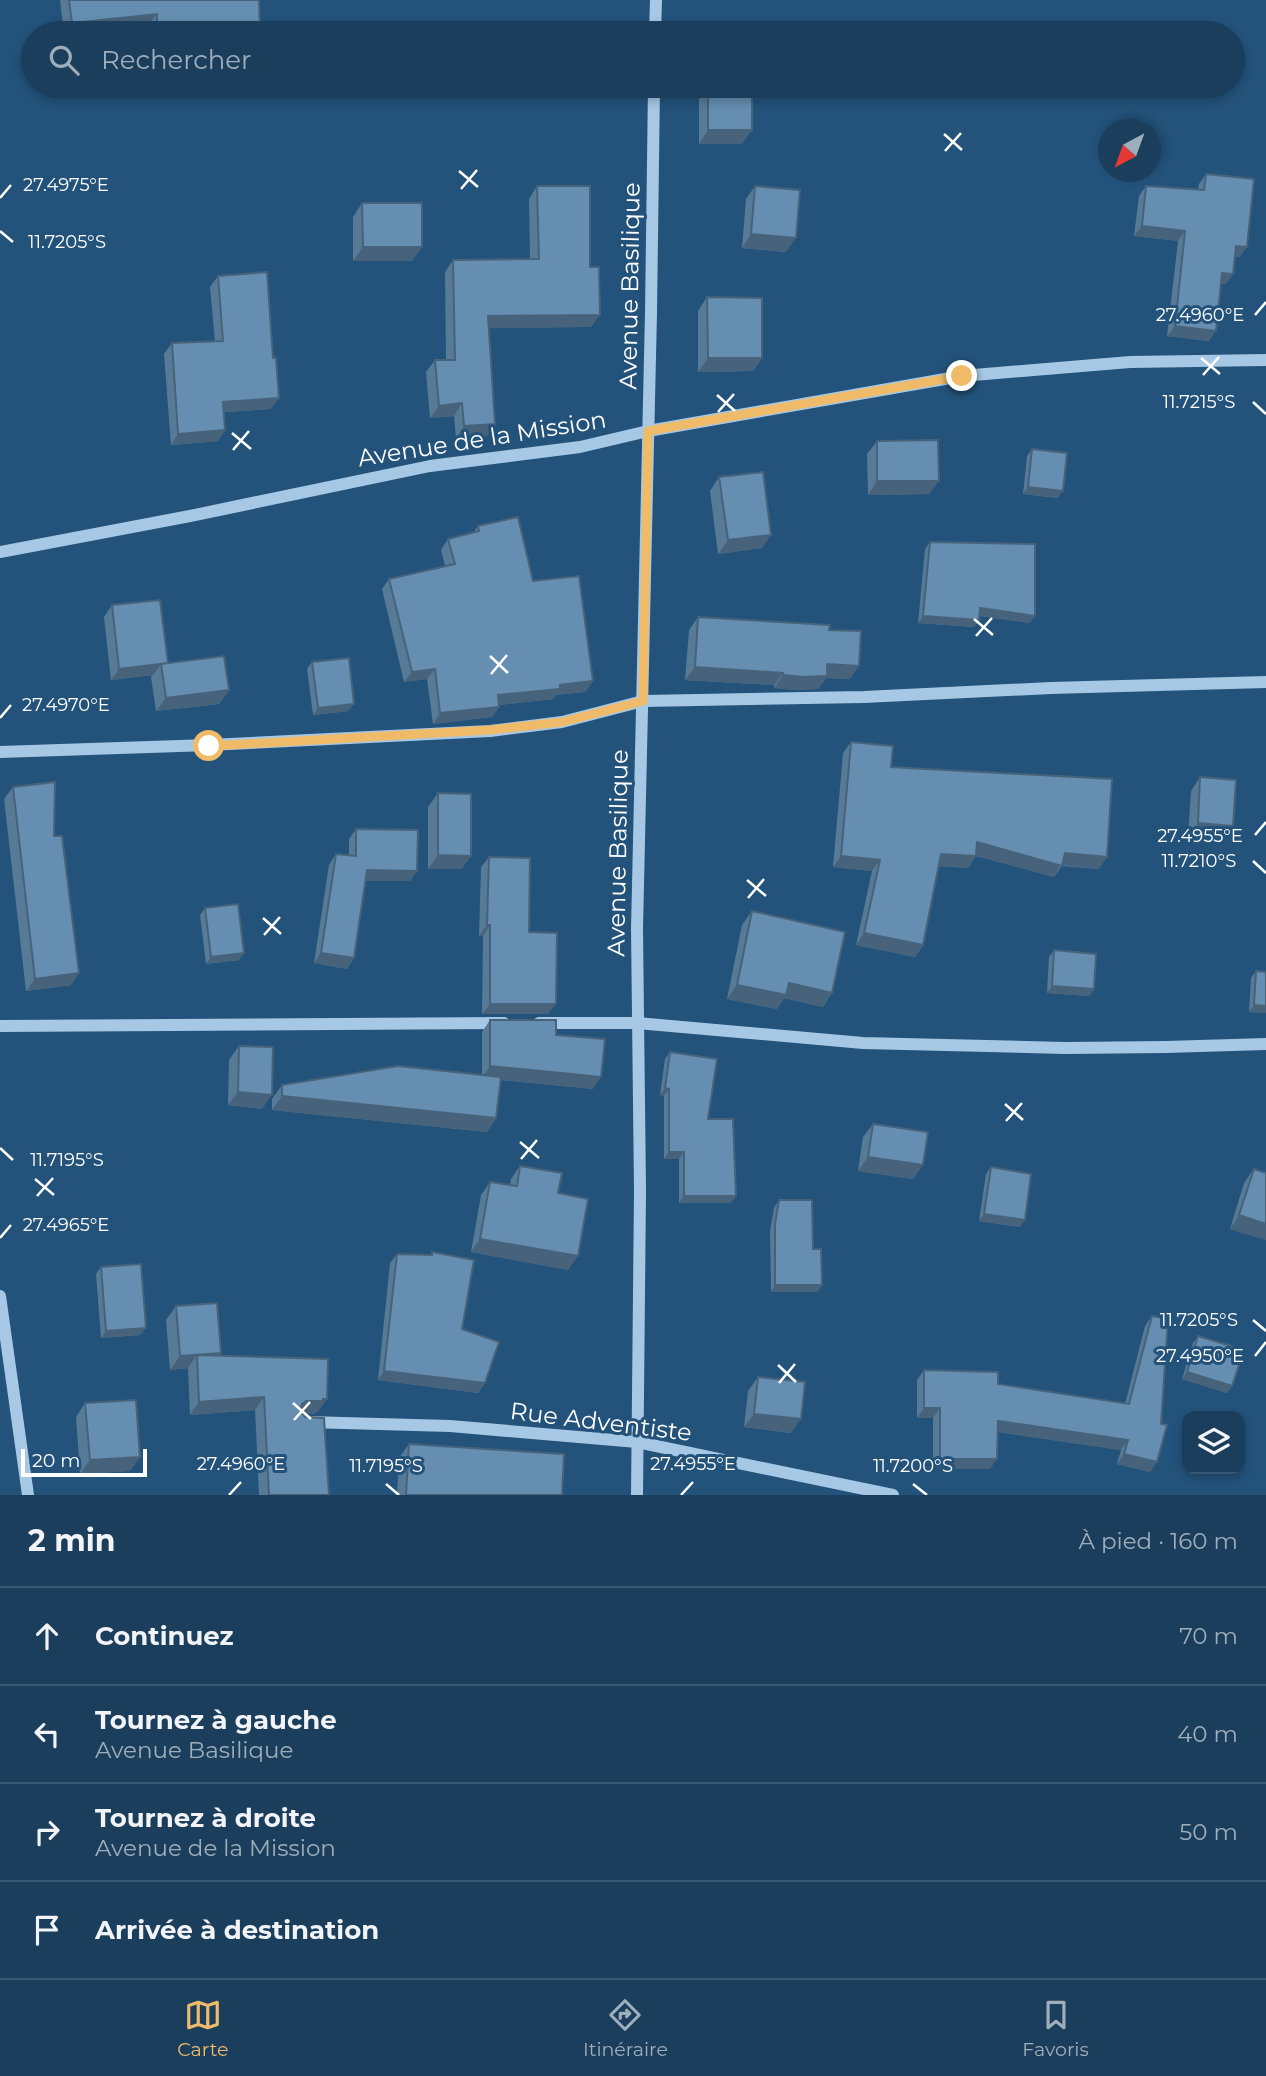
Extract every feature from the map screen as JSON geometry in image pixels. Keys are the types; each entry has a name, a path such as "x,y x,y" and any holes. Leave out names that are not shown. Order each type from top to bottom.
{"street":[{"path":"655,21 656,0"},
{"name":"Avenue Basilique","path":"637,1495 637,929 654,98"},
{"name":"Avenue de la Mission","path":"0,552 430,466 580,447 648,431 962,376 1130,362 1266,360"},
{"path":"0,752 209,746 490,730 562,722 643,701 864,697 1266,682"},
{"path":"0,1026 637,1023 863,1043 1065,1048 1266,1044"},
{"path":"0,1296 28,1495"},
{"name":"Rue Adventiste","path":"300,1422 450,1426 637,1442 893,1495"}],"building":[{"path":"69,0 259,0 260,21 157,21 157,14 72,21"},
{"path":"708,98 752,98 752,130 708,130"},
{"path":"1206,174 1254,179 1247,247 1236,246 1233,274 1222,273 1216,331 1175,326 1185,231 1142,226 1146,186 1204,190"},
{"path":"537,186 590,186 590,267 599,267 600,315 488,316 495,424 464,426 462,403 439,406 435,360 455,360 453,260 539,259"},
{"path":"755,186 800,190 796,238 751,234"},
{"path":"362,203 422,203 422,247 363,247"},
{"path":"267,272 273,358 276,358 279,398 223,402 225,430 178,434 172,343 223,341 218,276"},
{"path":"707,297 762,298 762,358 708,358"},
{"path":"938,440 939,481 877,481 877,441"},
{"path":"1032,449 1067,453 1063,491 1028,487"},
{"path":"763,472 771,535 728,540 719,477"},
{"path":"518,517 533,581 579,576 593,681 560,685 560,689 498,695 499,707 440,713 435,669 412,672 389,579 455,564 448,539 479,531 478,526"},
{"path":"930,542 1035,544 1035,616 980,608 979,620 923,616"},
{"path":"160,600 168,663 119,669 112,605"},
{"path":"698,617 830,625 829,630 861,631 859,666 827,664 827,676 804,677 695,667"},
{"path":"224,656 229,690 166,698 161,664"},
{"path":"349,658 354,704 318,708 312,662"},
{"path":"851,742 893,746 891,767 1112,779 1107,857 1065,853 1062,866 977,842 976,856 941,854 923,945 864,933 880,860 841,856"},
{"path":"1200,777 1236,780 1233,826 1198,823"},
{"path":"55,782 54,836 62,836 79,973 35,979 13,787"},
{"path":"438,793 471,794 471,856 438,855"},
{"path":"356,829 418,830 417,871 367,870 354,958 321,953 336,854 356,856"},
{"path":"489,857 530,858 529,932 557,933 556,1004 490,1004 490,925 487,925"},
{"path":"238,904 244,953 211,957 205,908"},
{"path":"752,911 845,932 832,993 789,983 786,995 737,985"},
{"path":"1054,950 1096,954 1094,989 1052,986"},
{"path":"1256,971 1266,972 1266,1006 1254,1005"},
{"path":"490,1020 556,1020 556,1035 605,1039 601,1077 490,1066"},
{"path":"239,1046 273,1047 272,1095 238,1092"},
{"path":"670,1052 717,1059 708,1119 733,1119 736,1196 684,1196 684,1152 669,1152 669,1089 665,1088"},
{"path":"398,1066 501,1077 496,1118 282,1096 282,1085"},
{"path":"873,1124 928,1132 923,1165 868,1157"},
{"path":"520,1166 562,1173 558,1193 588,1199 578,1256 480,1239 490,1182 517,1186"},
{"path":"991,1167 1031,1174 1025,1220 984,1214"},
{"path":"1254,1169 1266,1173 1266,1224 1239,1215"},
{"path":"779,1200 812,1200 813,1249 821,1249 822,1285 775,1285 775,1224"},
{"path":"432,1252 474,1260 462,1329 499,1342 485,1383 384,1371 397,1254 432,1255"},
{"path":"141,1264 146,1328 106,1331 101,1267"},
{"path":"217,1303 221,1353 180,1356 176,1306"},
{"path":"1152,1316 1168,1319 1161,1424 1167,1425 1157,1462 1124,1454 1128,1440 998,1421 997,1459 940,1459 940,1408 924,1408 924,1370 998,1372 998,1384 1129,1404"},
{"path":"1198,1336 1244,1350 1232,1386 1187,1372"},
{"path":"197,1355 328,1359 327,1399 306,1401 300,1409 305,1417 324,1418 329,1495 269,1495 264,1397 199,1402"},
{"path":"758,1377 805,1382 801,1419 754,1414"},
{"path":"136,1400 140,1457 90,1460 85,1403"},
{"path":"409,1444 564,1454 562,1495 406,1495"}],"route":[{"path":"209,746 490,730 562,722 643,701 648,431 962,376"}]}
